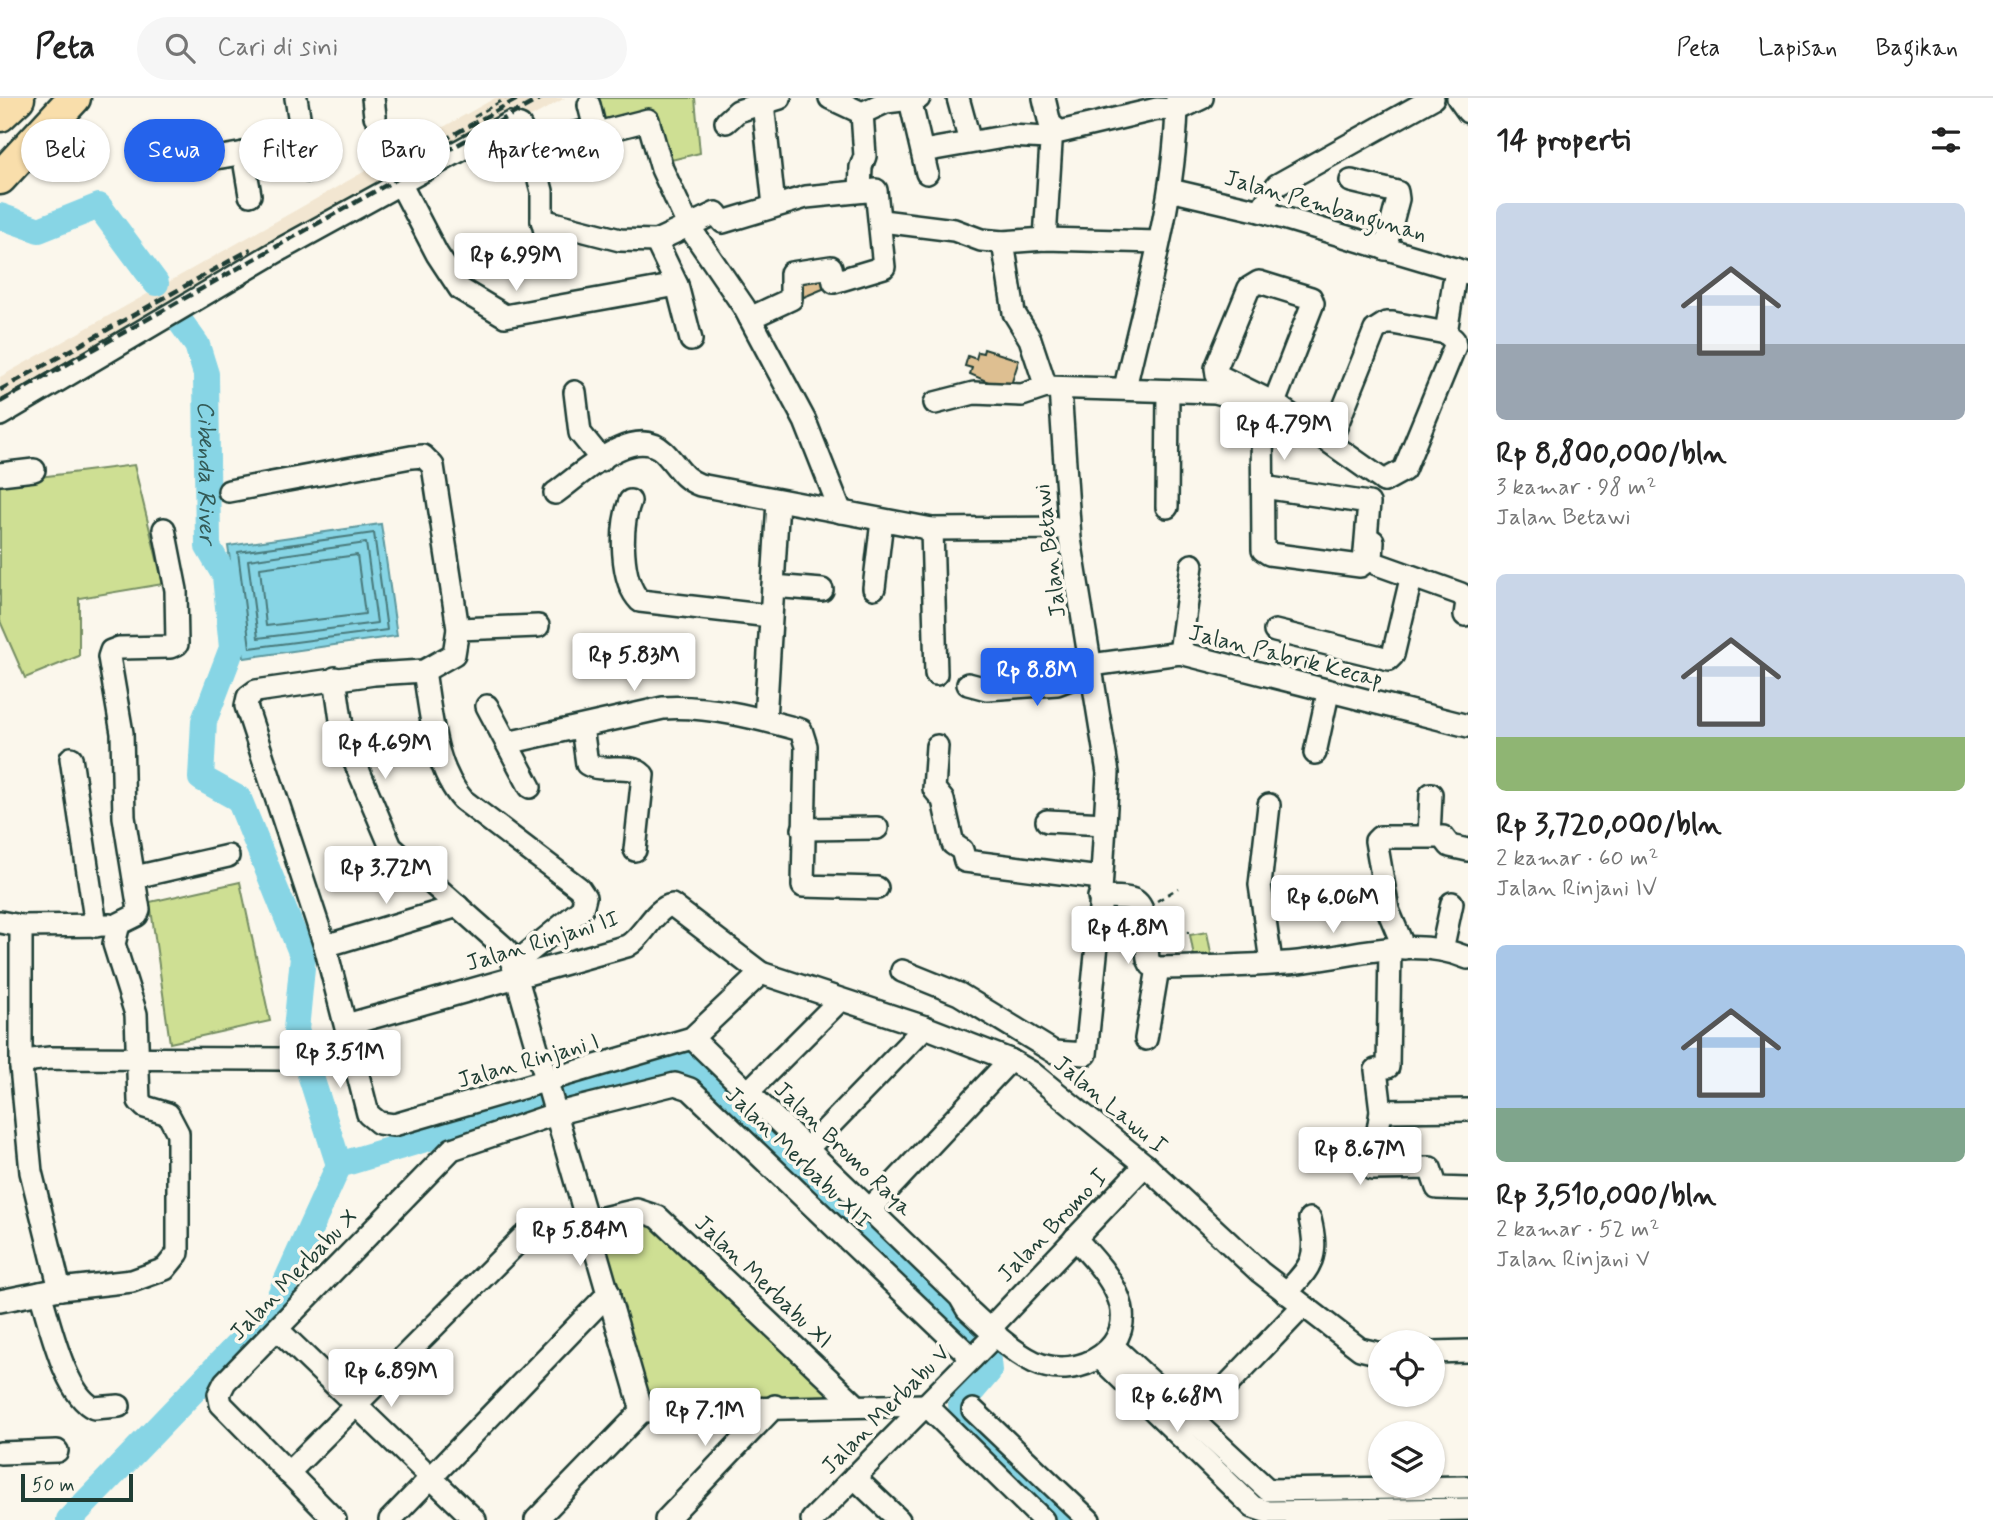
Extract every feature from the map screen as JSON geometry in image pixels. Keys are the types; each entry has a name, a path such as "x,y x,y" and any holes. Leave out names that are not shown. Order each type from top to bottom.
{"highway":[{"path":"0,178 74,98"}],"street":[{"path":"296,98 299,119"},
{"path":"830,98 862,113 902,99 923,151 927,173"},
{"path":"958,98 970,142"},
{"path":"1044,98 1050,124 1060,132 1167,104 1202,98"},
{"path":"1260,211 1277,185 1433,98"},
{"path":"1458,98 1468,112"},
{"path":"726,122 738,111 771,101 774,206"},
{"path":"1125,388 1170,190 1177,142 1167,104"},
{"path":"589,105 592,119"},
{"path":"860,191 861,167 865,156 862,113"},
{"path":"624,126 648,120 662,169 688,225 750,318 805,421 841,512"},
{"path":"923,151 1009,136 1044,136 1050,140 1045,239"},
{"path":"0,415 281,249 464,150"},
{"path":"1351,181 1397,192 1398,199 1385,248"},
{"path":"248,182 250,195"},
{"path":"539,182 542,191 541,220 549,246"},
{"path":"401,186 436,254 460,289 505,316 677,285"},
{"path":"541,220 620,240 656,241 716,213 723,222 806,197 876,190 882,221 884,267 834,282 831,267 791,273 791,299 750,318"},
{"name":"Jalan Pembangunan","path":"1170,190 1260,211 1462,271"},
{"path":"882,221 954,230 981,240 1003,242 1045,239 1158,242"},
{"path":"656,241 677,285 691,340"},
{"name":"Jalan Betawi","path":"902,971 959,994 1054,1052 1086,1054 1108,773 1069,528 1053,388 1030,339 1014,313 1003,242"},
{"path":"1446,333 1462,271"},
{"path":"1273,403 1313,303 1311,298 1259,282 1249,288 1216,371 1222,381 1236,384 1273,403 1384,481"},
{"path":"1330,442 1374,330 1386,323 1393,323 1446,333 1454,340 1455,346 1404,470 1384,481"},
{"path":"935,403 974,393 1022,395 1053,388 1215,392 1234,397 1259,411 1263,421 1261,545 1269,554 1360,566 1364,560 1371,505 1367,501 1263,487"},
{"path":"575,391 580,433 602,460"},
{"path":"1167,508 1168,391"},
{"path":"555,494 626,444 649,443 663,451 688,481 778,501 932,529 1069,528"},
{"path":"229,491 411,457 423,456 430,461 458,629 454,654 424,671 335,678 256,691 248,697 246,706 325,946 345,1026"},
{"path":"0,474 34,470"},
{"path":"1384,481 1371,559 1387,570 1461,594 1466,602 1465,615"},
{"path":"629,501 623,520 624,553 634,594 640,601 770,616"},
{"path":"765,720 778,501"},
{"path":"874,588 882,521"},
{"path":"119,1406 94,1408 79,1396 69,1380 50,1291 31,1172 11,924 119,924 137,915 139,910 124,817 122,733 109,657 111,651 119,648 170,647 177,644 177,590 164,529"},
{"path":"932,529 936,674"},
{"path":"1180,653 1192,565"},
{"path":"1275,631 1389,659 1393,655 1411,579"},
{"path":"773,586 822,590"},
{"path":"458,629 538,626"},
{"name":"Jalan Pabrik Kecap","path":"1091,665 1180,653 1328,693 1468,726"},
{"path":"968,684 986,689 1057,684 1077,676 1091,665"},
{"path":"424,671 436,738 453,789 463,800 579,888 585,897 582,909 515,970"},
{"path":"335,678 343,734 386,839 398,856 506,949 515,970 642,1411"},
{"path":"1315,753 1328,693"},
{"path":"487,706 530,786"},
{"path":"507,743 681,706 765,720 801,730 805,739 803,886 877,888"},
{"path":"582,727 587,764 596,768 635,769 643,775 635,850"},
{"path":"937,746 934,789 943,800 953,844 962,850 965,861 1100,888 1132,900 1143,911 1149,964 1158,968 1220,968 1297,962 1397,949 1442,950 1468,958"},
{"path":"71,758 96,926"},
{"path":"1429,836 1431,794"},
{"path":"1269,805 1260,886 1271,962"},
{"path":"1047,821 1105,824"},
{"path":"803,829 877,828"},
{"path":"1468,849 1450,846 1443,837 1380,837 1376,841 1397,949 1382,1069 1381,1111 1371,1169 1430,1168 1437,1188 1468,1189"},
{"path":"135,877 228,856"},
{"path":"1442,950 1452,903"},
{"name":"Jalan Rinjani II","path":"345,1026 515,970 626,946 641,937 663,909 672,905 761,973"},
{"path":"325,946 458,906"},
{"path":"0,1301 50,1291 132,1281 153,1275 173,1263 178,1253 178,1133 167,1114 145,1107 139,1101 136,1014 114,944 119,924"},
{"path":"1146,1039 1158,968"},
{"path":"692,1038 761,973"},
{"name":"Jalan Lawu I","path":"761,973 925,1027 1010,1060 1053,1088 1145,1165 1286,1293 1368,1353"},
{"path":"748,1092 840,1000"},
{"name":"Jalan Rinjani I","path":"345,1026 368,1114 379,1123 394,1125 553,1098 692,1038"},
{"path":"808,1148 925,1027"},
{"name":"Jalan Bromo Raya","path":"692,1038 960,1297 971,1299 987,1341 1038,1352 1100,1356"},
{"path":"21,1067 32,1060 50,1058 281,1059"},
{"path":"870,1209 1010,1060"},
{"name":"Jalan Merbabu XII","path":"553,1098 675,1084 686,1086 987,1341"},
{"name":"Jalan Merbabu X","path":"335,1520 221,1404 219,1394 225,1382 453,1149 553,1098"},
{"path":"1381,1111 1468,1110"},
{"name":"Jalan Bromo I","path":"987,1341 1075,1238 1145,1165"},
{"name":"Jalan Merbabu XI","path":"288,1473 523,1237 637,1210 658,1217 856,1405"},
{"path":"1286,1293 1304,1274 1314,1256 1315,1238 1310,1219"},
{"path":"1075,1238 1118,1295 1120,1324 1100,1356"},
{"path":"390,1520 609,1293"},
{"path":"1194,1421 1303,1306"},
{"path":"277,1329 475,1520"},
{"name":"Jalan Merbabu V","path":"813,1520 987,1341"},
{"path":"1445,1352 1468,1351"},
{"path":"1100,1356 1194,1421 1268,1490 1468,1487"},
{"path":"1100,1356 1253,1507 1268,1516 1468,1509"},
{"path":"536,1520 642,1411 856,1405 926,1405 1043,1520"},
{"path":"666,1520 775,1406"},
{"path":"973,1410 1089,1520"},
{"path":"0,1453 57,1451"},
{"path":"854,1477 899,1520"},
{"path":"1268,1490 1268,1516"}],"path":[{"path":"474,117 506,98"},
{"path":"1143,911 1178,888"},
{"path":"1145,937 1189,932"}],"shaded area":[{"path":"495,98 565,98 528,119 464,119 464,155 450,163 450,123"},
{"path":"357,176 357,182 416,182 0,416 0,377"}],"green space":[{"path":"595,98 695,98 700,153 663,162 649,116 624,121 624,119 600,119"},
{"path":"134,465 163,584 79,598 79,656 25,678 0,621 0,482"},
{"path":"240,882 270,1021 170,1043 150,902"},
{"path":"1121,905 1142,943 1138,957 1114,906"},
{"path":"1207,932 1212,958 1195,962 1190,935"},
{"path":"646,1216 839,1397 648,1406 596,1226"}],"water":[{"path":"381,524 397,636 244,658 228,546"}],"building":[{"path":"828,269 830,286 799,299 794,274"},
{"path":"984,349 1019,360 1009,391 970,374 972,368 965,366 968,356 976,359 978,352 983,353"}],"waterway":[{"name":"Cibenda River","path":"0,216 39,230 99,206 156,283"},
{"name":"Cibenda River","path":"180,321 197,345 206,374 208,547 225,576 232,648 204,721 201,778 239,799 303,957 296,1030 339,1165"},
{"path":"69,1520 275,1306 339,1165 682,1062 987,1351 989,1371 961,1404 963,1420 1065,1520"}],"railway":[{"path":"450,137 519,98"},
{"path":"0,402 541,98"},
{"path":"0,390 251,249"}]}
